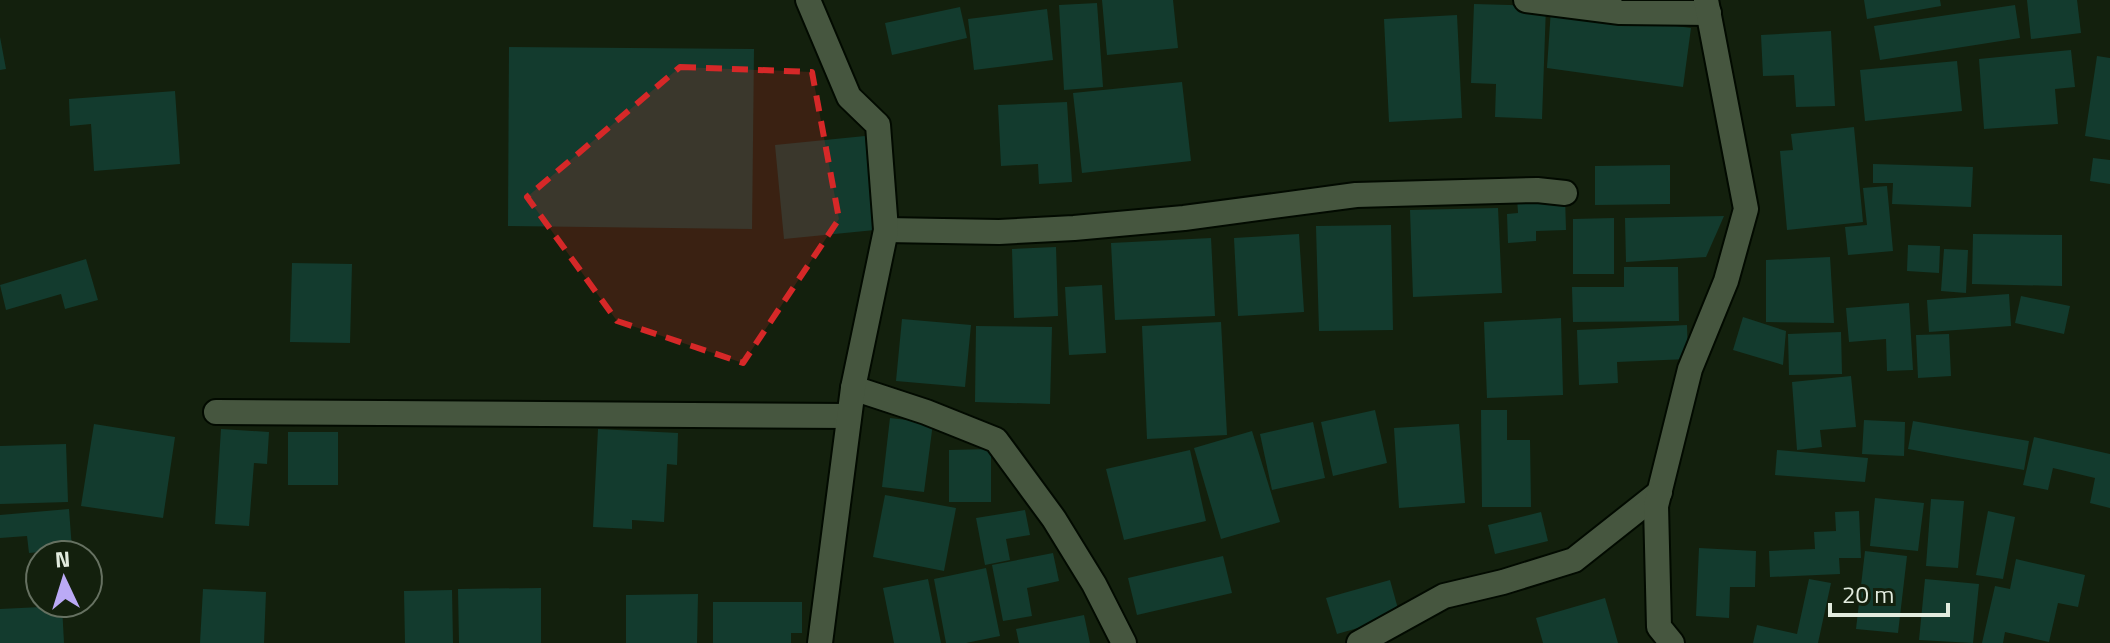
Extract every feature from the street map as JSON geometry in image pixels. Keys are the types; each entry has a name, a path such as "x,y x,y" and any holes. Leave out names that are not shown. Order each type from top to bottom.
{"street":[{"path":"808,0 849,97 878,125 886,230 853,388 820,643"},
{"path":"1526,0 1620,12 1708,7 1746,209 1726,281 1690,369 1656,506 1659,627 1672,643"},
{"path":"886,230 999,232 1074,228 1184,218 1356,195 1537,190 1565,193"},
{"path":"853,388 996,440 1054,519 1094,584 1124,643"},
{"path":"216,412 849,416"},
{"path":"1359,643 1444,596 1574,560 1660,492"}],"highlighted area":[{"path":"680,67 812,72 839,219 743,363 617,321 527,197"}],"building":[{"path":"1102,0 1173,0 1178,48 1107,55"},
{"path":"1864,0 1940,0 1941,6 1867,19"},
{"path":"2027,0 2077,0 2081,33 2031,39"},
{"path":"1097,3 1103,87 1064,90 1059,5"},
{"path":"1474,4 1546,6 1542,119 1495,117 1496,84 1471,83"},
{"path":"2015,5 2020,38 1880,60 1874,26"},
{"path":"960,7 967,38 892,55 885,23"},
{"path":"1047,9 1053,60 974,70 968,19"},
{"path":"1551,9 1691,28 1683,87 1547,68"},
{"path":"1457,15 1462,118 1389,122 1384,19"},
{"path":"1831,31 1835,106 1796,107 1794,75 1763,76 1761,35"},
{"path":"0,37 6,69 0,70"},
{"path":"509,47 754,49 752,229 508,226"},
{"path":"2071,50 2075,87 2055,89 2058,124 1984,129 1979,59"},
{"path":"2097,56 2110,58 2110,140 2085,136"},
{"path":"1957,61 1962,111 1865,121 1860,70"},
{"path":"1182,82 1191,161 1082,173 1073,93"},
{"path":"175,91 180,164 94,171 91,124 70,126 69,99"},
{"path":"1067,102 1072,182 1039,184 1038,164 1001,166 998,105"},
{"path":"1854,127 1863,222 1787,230 1780,151 1793,150 1791,134"},
{"path":"865,136 875,230 784,239 775,145"},
{"path":"2093,158 2110,160 2110,184 2090,181"},
{"path":"1873,164 1973,167 1971,207 1892,204 1893,183 1873,183"},
{"path":"1670,165 1670,204 1595,205 1595,166"},
{"path":"1887,186 1893,251 1848,255 1845,227 1867,225 1863,188"},
{"path":"1565,196 1566,230 1536,231 1536,241 1508,243 1507,214 1518,213 1517,198"},
{"path":"1498,208 1502,293 1413,297 1410,210"},
{"path":"1724,216 1706,257 1626,262 1625,218"},
{"path":"1614,218 1614,274 1573,274 1573,219"},
{"path":"1391,225 1393,330 1319,331 1316,226"},
{"path":"1299,234 1304,312 1238,316 1234,238"},
{"path":"1973,234 2062,235 2062,286 1972,284"},
{"path":"1211,238 1215,316 1115,320 1111,243"},
{"path":"1908,245 1940,246 1939,273 1907,271"},
{"path":"1056,247 1058,316 1014,318 1012,249"},
{"path":"1944,249 1968,250 1966,293 1941,291"},
{"path":"1830,257 1834,323 1766,322 1766,260"},
{"path":"86,259 98,300 65,309 61,294 6,310 0,285"},
{"path":"292,263 352,264 350,343 290,342"},
{"path":"1624,267 1678,267 1679,321 1573,322 1572,287 1624,287"},
{"path":"1102,285 1106,353 1069,355 1065,287"},
{"path":"2009,294 2011,326 1929,332 1927,300"},
{"path":"2021,296 2070,306 2064,334 2015,323"},
{"path":"1909,303 1913,370 1887,371 1886,339 1849,342 1846,308"},
{"path":"1743,317 1786,331 1783,365 1733,350"},
{"path":"1561,318 1563,395 1487,398 1484,322"},
{"path":"902,319 971,325 965,387 896,381"},
{"path":"1221,322 1227,435 1147,439 1142,326"},
{"path":"1687,325 1688,359 1617,362 1618,383 1579,385 1577,330"},
{"path":"976,326 1052,327 1050,404 975,402"},
{"path":"1841,332 1842,374 1789,375 1788,334"},
{"path":"1949,334 1951,376 1918,378 1916,335"},
{"path":"1851,376 1856,427 1820,430 1822,447 1797,450 1792,382"},
{"path":"1375,410 1387,463 1333,476 1321,422"},
{"path":"1481,410 1507,410 1507,440 1530,440 1531,507 1482,507"},
{"path":"890,418 933,423 924,492 882,487"},
{"path":"1864,420 1905,422 1904,456 1862,454"},
{"path":"1913,421 2029,441 2024,470 1908,449"},
{"path":"1313,422 1325,478 1272,490 1260,434"},
{"path":"94,424 175,437 163,518 81,506"},
{"path":"1459,424 1465,503 1399,508 1394,428"},
{"path":"221,429 269,432 267,464 254,463 249,526 215,524"},
{"path":"598,429 678,433 677,465 667,464 664,522 632,520 632,529 593,527"},
{"path":"1252,431 1280,522 1221,539 1194,448"},
{"path":"288,432 338,432 338,485 288,485"},
{"path":"2034,437 2110,454 2110,508 2090,503 2095,478 2053,468 2048,490 2023,485"},
{"path":"66,444 68,502 0,504 0,446"},
{"path":"991,449 991,502 949,502 949,450"},
{"path":"1190,450 1206,521 1124,540 1106,469"},
{"path":"1777,450 1868,458 1865,482 1775,475"},
{"path":"885,495 956,508 944,571 873,557"},
{"path":"1875,498 1924,503 1918,551 1870,546"},
{"path":"1931,499 1964,501 1958,568 1926,566"},
{"path":"69,509 71,539 0,538 0,515"},
{"path":"1025,510 1030,535 1006,539 1010,560 985,565 976,518"},
{"path":"1859,511 1861,558 1839,558 1840,574 1770,577 1769,551 1815,549 1814,532 1836,531 1835,512"},
{"path":"1988,511 2015,517 2003,579 1976,575"},
{"path":"1541,512 1548,541 1495,554 1488,525"},
{"path":"1699,548 1756,551 1755,587 1730,587 1729,618 1696,616"},
{"path":"1865,551 1907,556 1898,633 1856,629"},
{"path":"1053,553 1059,581 1027,588 1032,616 1003,621 992,565"},
{"path":"1223,556 1232,593 1137,615 1128,578"},
{"path":"2016,559 2085,575 2078,607 2058,603 2049,642 2005,632 2003,643 1982,643 1995,586 2010,589"},
{"path":"986,568 1000,636 966,643 946,643 934,579"},
{"path":"928,579 941,643 894,643 883,588"},
{"path":"1809,579 1831,583 1818,643 1753,643 1757,625 1797,634"},
{"path":"1925,579 1979,584 1973,643 1919,640"},
{"path":"1390,580 1400,616 1337,634 1326,598"},
{"path":"541,588 541,643 459,643 458,589"},
{"path":"203,589 266,592 264,643 200,643"},
{"path":"452,590 453,643 405,643 404,591"},
{"path":"698,594 697,643 626,643 626,595"},
{"path":"1605,598 1618,643 1543,643 1536,618"},
{"path":"713,602 802,602 802,633 791,633 791,643 713,643"},
{"path":"24,608 24,619 63,619 64,643 0,643 0,609"},
{"path":"1084,615 1090,643 1019,643 1016,629"}]}
